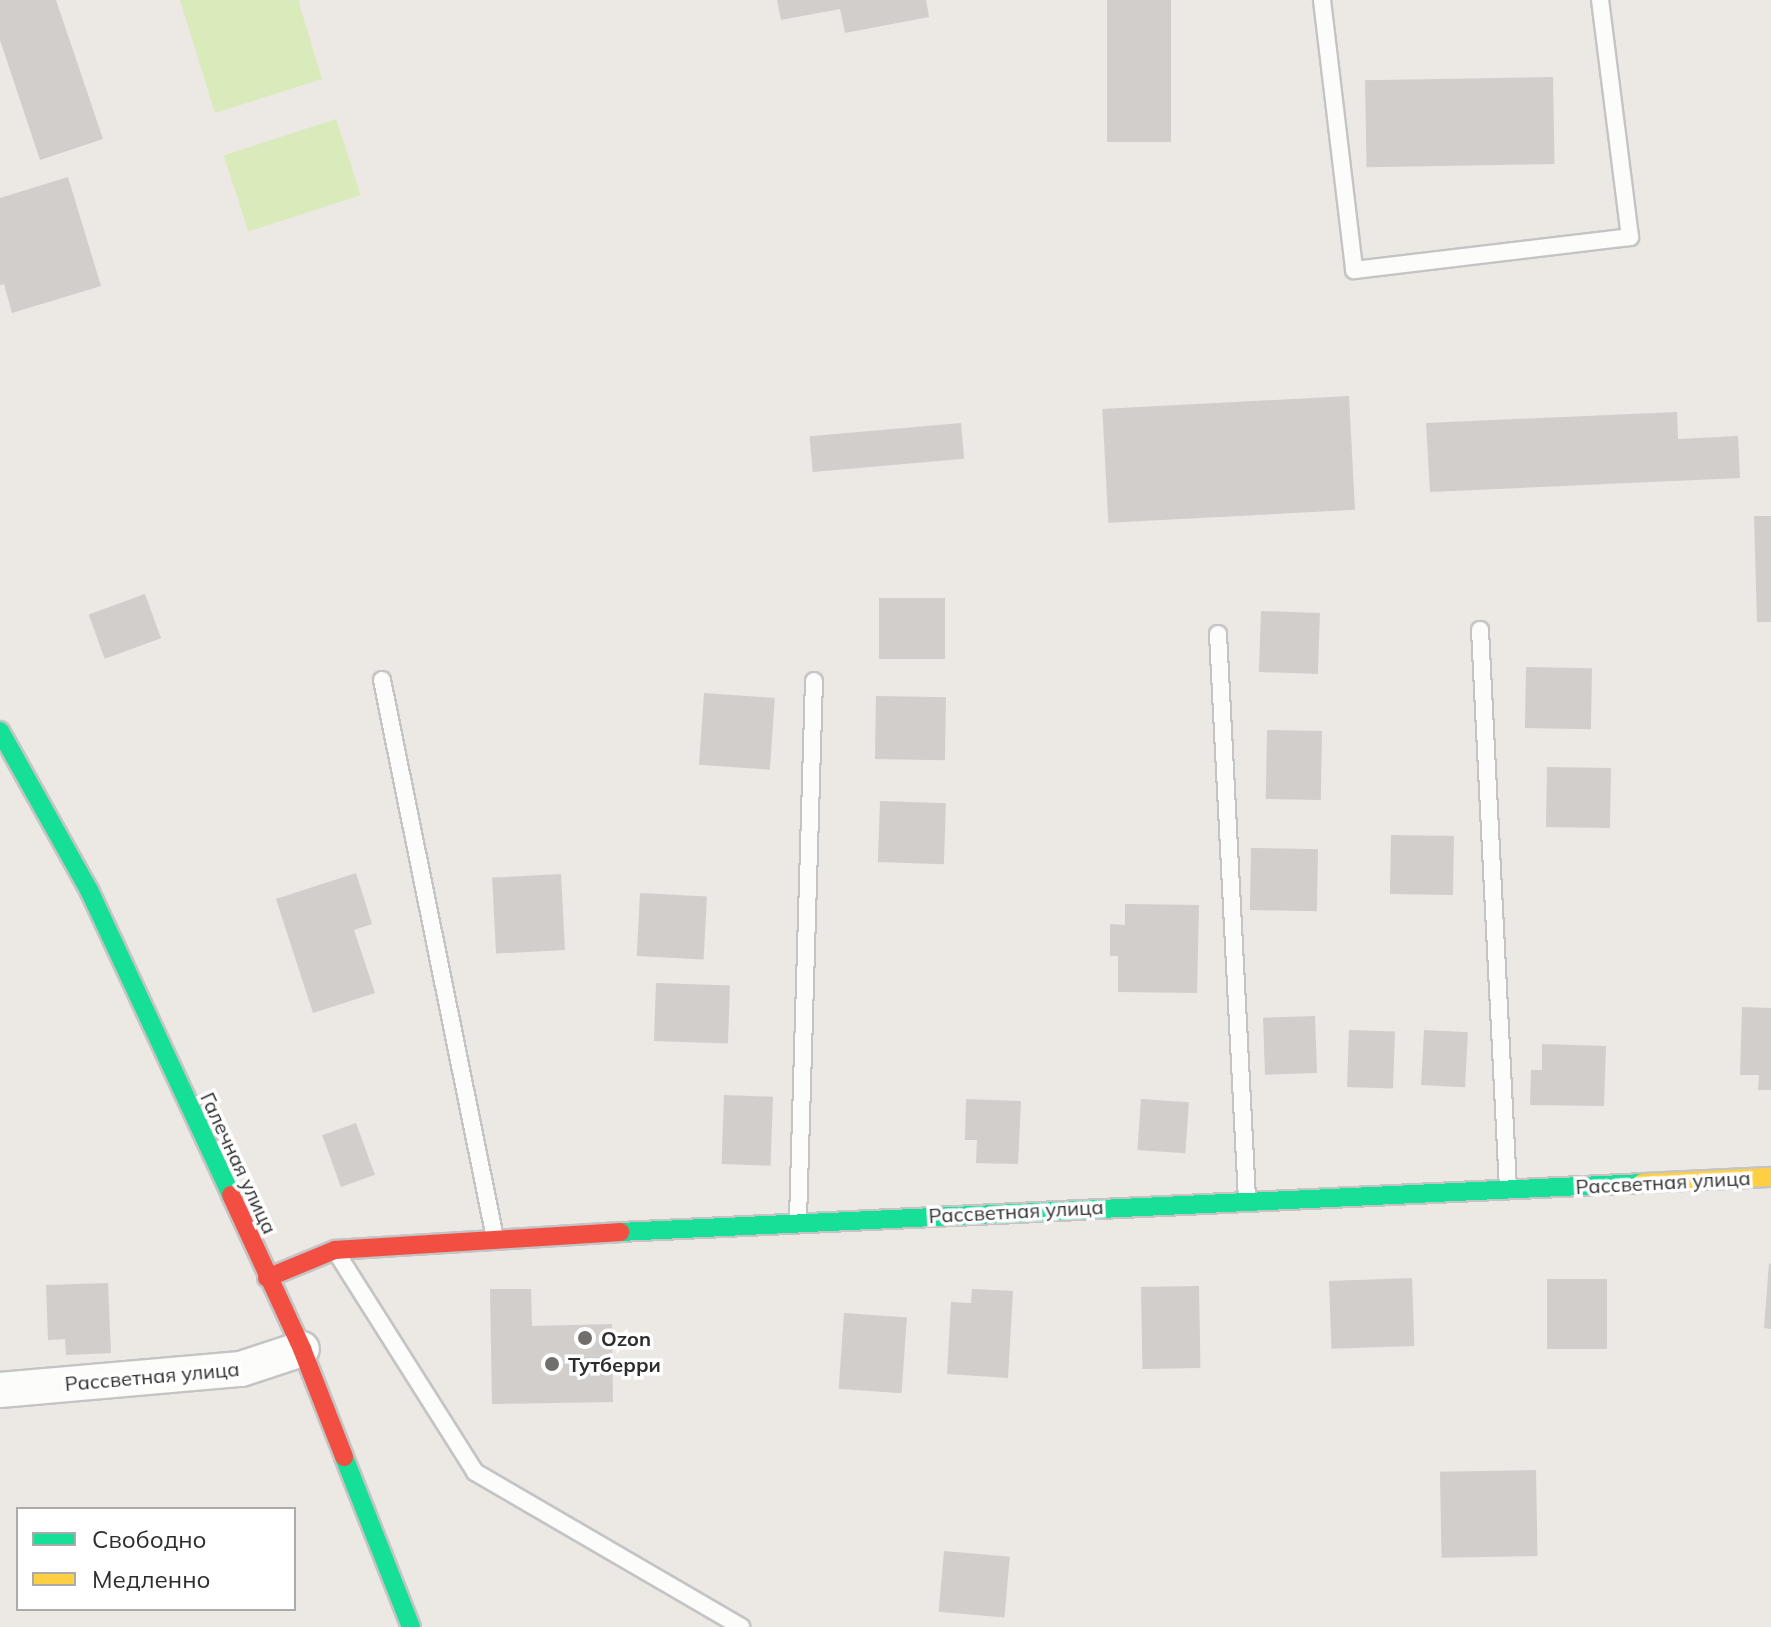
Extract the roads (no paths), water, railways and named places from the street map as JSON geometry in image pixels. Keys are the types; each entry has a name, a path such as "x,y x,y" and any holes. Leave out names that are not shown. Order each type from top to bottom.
{"street":[{"name":"Галечная улица","path":"0,731 89,890 302,1349 411,1627"},
{"name":"Рассветная улица","path":"267,1278 335,1250 797,1221 1771,1177"},
{"name":"Рассветная улица","path":"0,1390 241,1369 302,1349"}],"lane":[{"path":"1322,0 1354,270 1630,237 1600,0"},
{"path":"1480,630 1508,1189"},
{"path":"1218,634 1247,1201"},
{"path":"382,680 495,1240"},
{"path":"797,1221 814,681"},
{"path":"335,1250 475,1472 741,1627"}],"place":[{"name":"Ozon","path":"585,1338"},
{"name":"Тутберри","path":"552,1364"}]}
